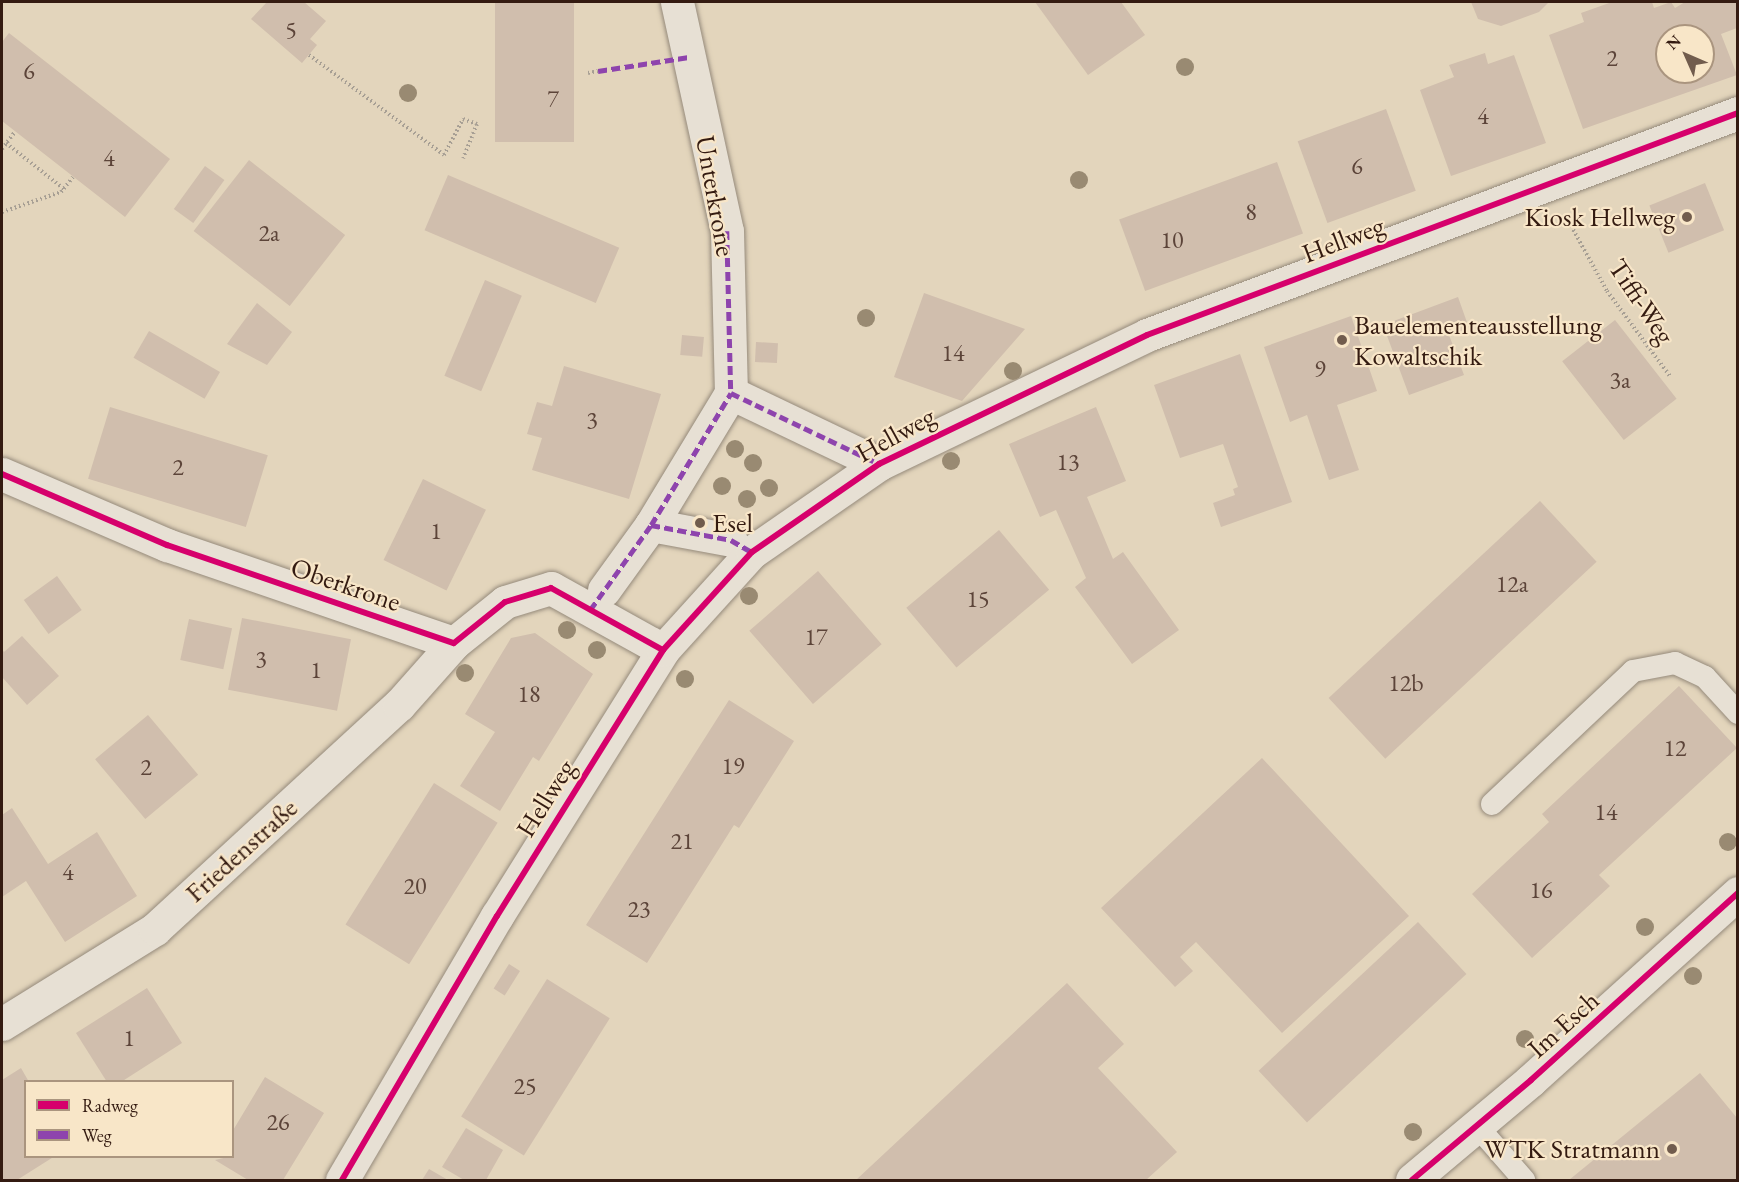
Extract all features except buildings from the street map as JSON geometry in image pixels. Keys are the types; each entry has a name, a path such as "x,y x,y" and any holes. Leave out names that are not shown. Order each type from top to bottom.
{"street":[{"name":"Unterkrone","path":"677,2 727,231 731,393"},
{"name":"Hellweg","path":"342,1180 496,915 663,650 752,552 879,464 1147,335 1737,113"},
{"path":"604,591 651,525 731,393 879,464"},
{"name":"Oberkrone","path":"2,474 167,545 454,643"},
{"path":"651,525 731,540"},
{"path":"454,643 505,602 551,588 663,650"},
{"name":"Friedenstraße","path":"2,1024 155,929 399,705 454,643"},
{"name":"Im Esch","path":"1412,1180 1477,1126 1737,893"}],"lane":[{"path":"1491,804 1633,670 1675,663 1705,677 1737,713"},
{"path":"1477,1126 1524,1180"}],"path":[{"path":"309,55 444,155 463,119 477,124 463,158"},
{"path":"588,73 598,70"},
{"path":"2,149 15,132"},
{"path":"6,143 64,189"},
{"path":"2,212 64,189 73,177"}],"marked path":[{"path":"598,71 689,57"},
{"path":"727,231 731,393 879,464"},
{"path":"590,610 651,525 731,393"},
{"path":"651,525 731,540 752,552"}],"cycle path":[{"path":"342,1180 497,916 663,650 752,552 879,464 1147,335 1738,113"},
{"path":"2,474 167,545 454,643 505,602 551,588 663,650"},
{"path":"1412,1180 1531,1080 1738,893"}],"place":[{"name":"Kiosk Hellweg","path":"1687,217"},
{"name":"Bauelementeausstellung Kowaltschik","path":"1342,340"},
{"name":"Esel","path":"700,523"},
{"name":"WTK Stratmann","path":"1672,1149"}]}
